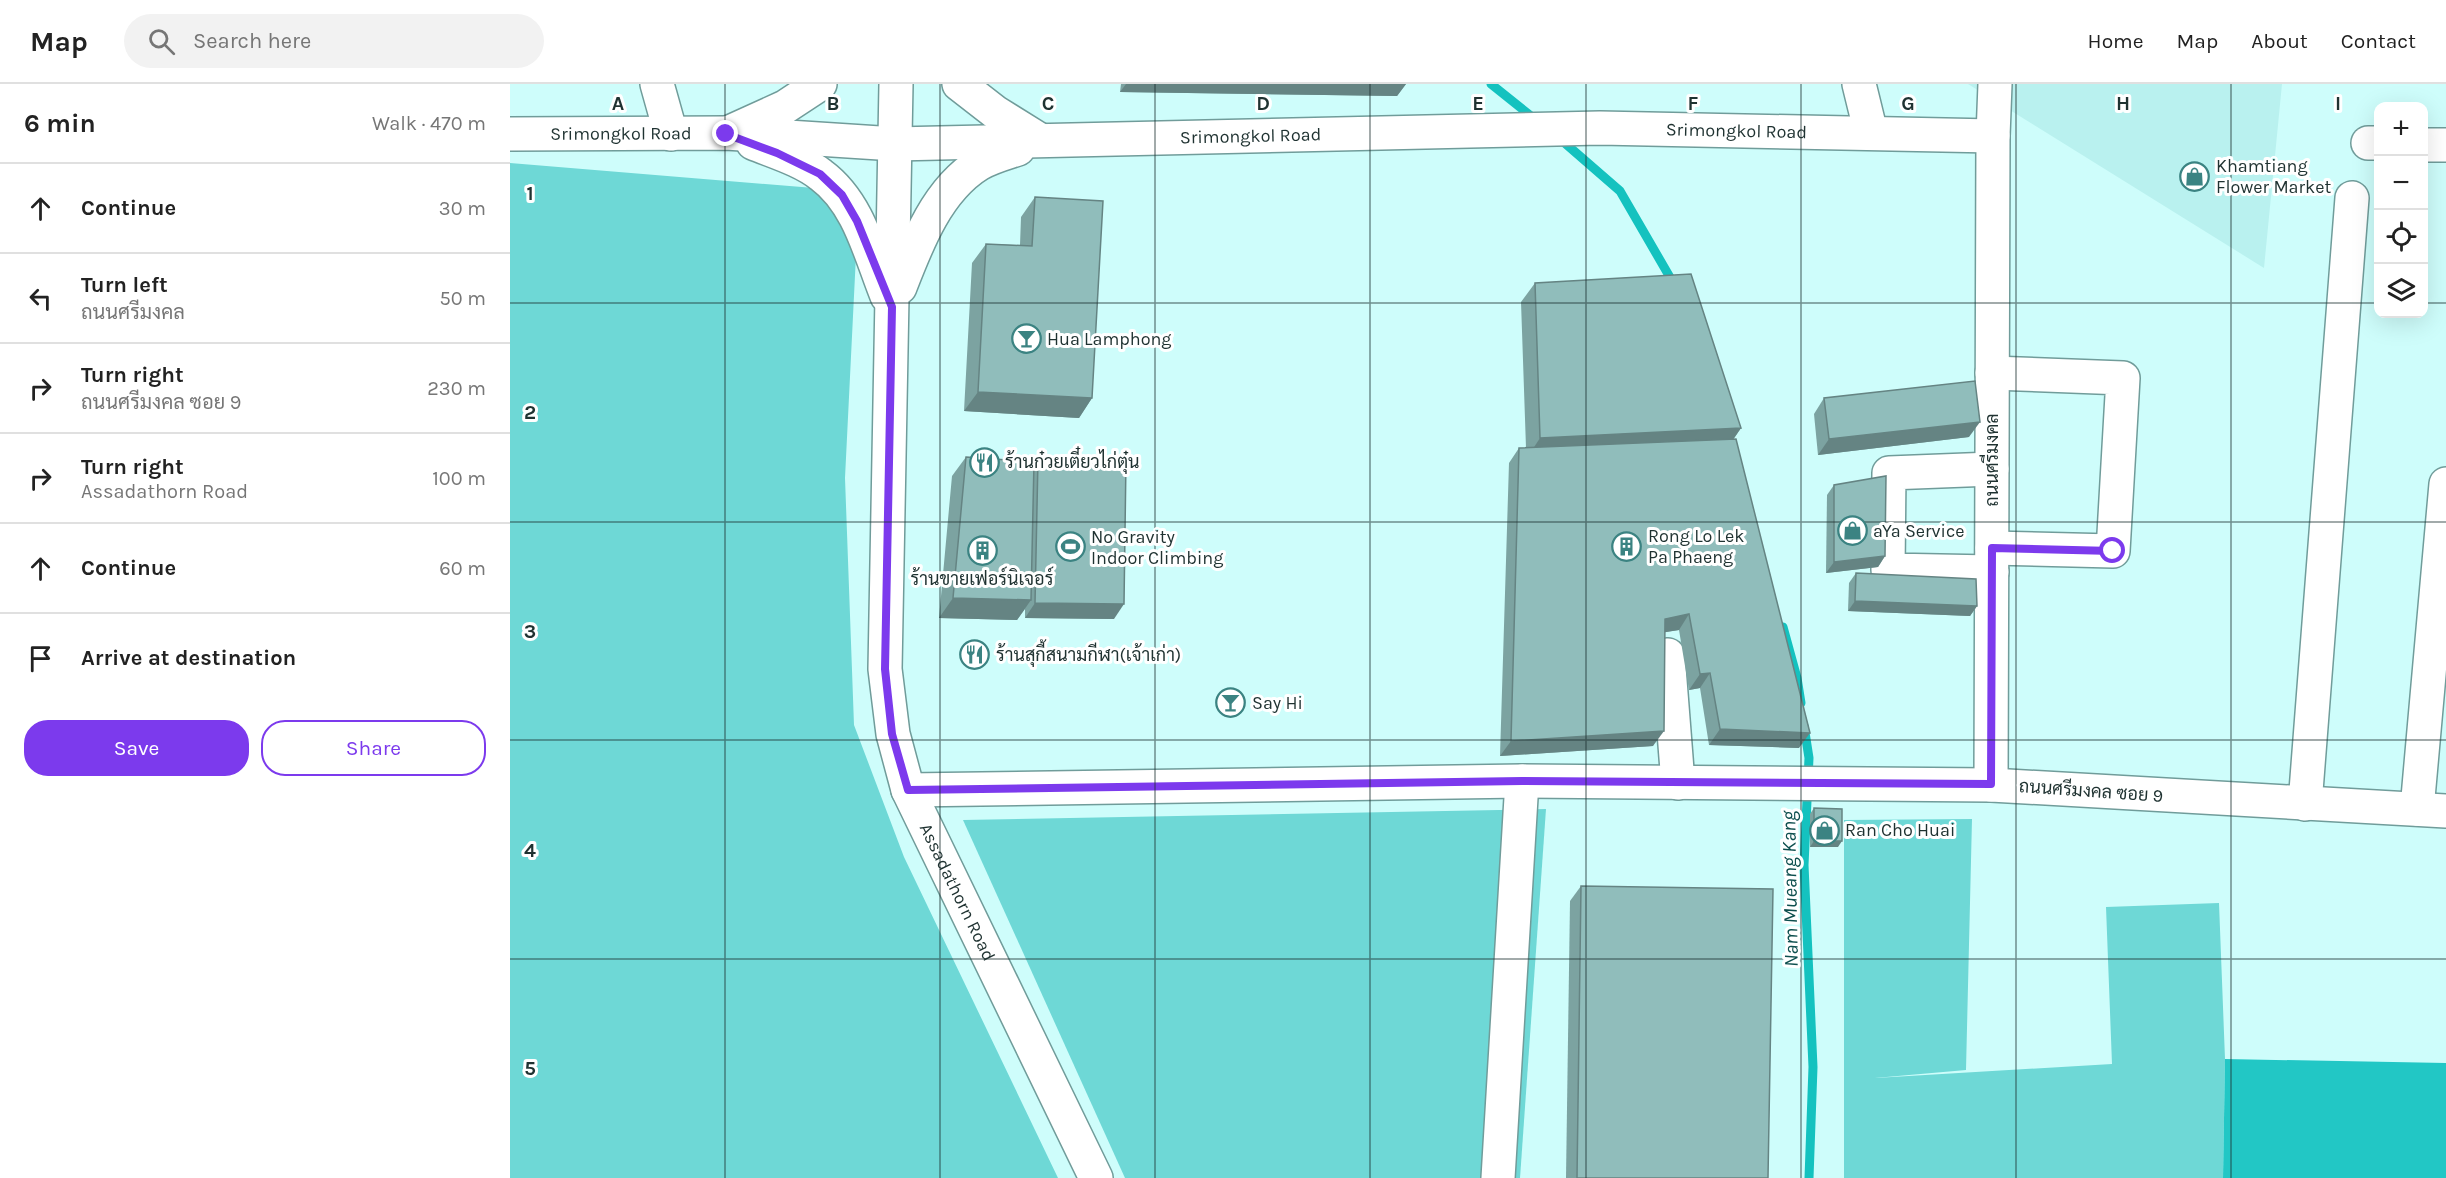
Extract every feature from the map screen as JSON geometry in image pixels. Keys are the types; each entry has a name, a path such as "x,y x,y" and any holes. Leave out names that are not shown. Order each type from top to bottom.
{"street":[{"path":"657,84 671,134"},
{"path":"726,134 785,107 820,84"},
{"name":"Assadathorn Road","path":"896,84 885,669 892,734 908,790 1096,1178"},
{"path":"959,84 995,112 1040,140"},
{"path":"1859,84 1871,133"},
{"name":"ถนนศรีมงคล","path":"1991,784 1995,84"},
{"name":"Srimongkol Road","path":"510,134 726,134 895,144 1600,128 1993,136"},
{"path":"726,134 777,153 820,174 842,195 857,221 892,307"},
{"path":"892,307 916,245 949,189 980,164 1040,140"},
{"path":"2428,145 2446,145"},
{"path":"2304,804 2352,198"},
{"path":"1992,373 2123,378 2113,551 1888,570 1888,473 1992,469"},
{"path":"2432,810 2446,483"},
{"path":"1668,655 1678,783"},
{"path":"1498,1178 1522,781"},
{"name":"ถนนศรีมงคล ซอย 9","path":"908,790 1522,781 1787,785 1991,784 2432,810"}],"shaded area":[{"name":"Khamtiang Flower Market","path":"1968,84 2282,84 2264,268"},
{"path":"510,163 814,188 857,235 845,478 854,725 904,857 1058,1178 510,1178"},
{"path":"1546,809 1520,1178 1125,1178 963,820"},
{"path":"1972,819 1966,1070 1875,1078 2112,1064 2106,907 2219,903 2225,1059 2223,1178 1844,1178 1844,820"},
{"path":"2225,1059 2446,1063 2446,1178 2223,1178"}],"building":[{"name":"Hua Lamphong","path":"1035,197 1103,201 1092,398 978,392 986,244 1032,246"},
{"path":"1691,274 1741,428 1540,438 1535,283"},
{"path":"1975,381 1980,422 1829,439 1824,398"},
{"name":"Rong Lo Lek Pa Phaeng","path":"1736,439 1810,733 1720,729 1710,673 1700,674 1689,614 1665,619 1664,731 1511,741 1519,448"},
{"name":"ร้านขายเฟอร์นิเจอร์","path":"966,457 1034,462 1031,600 953,598"},
{"name":"No Gravity Indoor Climbing","path":"1038,459 1126,460 1124,604 1035,603"},
{"name":"aYa Service","path":"1886,476 1885,556 1834,562 1834,485"},
{"path":"1856,573 1976,579 1977,606 1855,601"},
{"name":"Ran Cho Huai","path":"1814,808 1842,809 1842,841 1814,841"},
{"path":"1581,886 1773,889 1768,1178 1577,1178"}],"waterway":[{"name":"Nam Mueang Kang","path":"1491,84 1536,120"},
{"name":"Nam Mueang Kang","path":"1559,138 1620,191 1675,286"},
{"name":"Nam Mueang Kang","path":"1783,627 1797,678 1801,703"},
{"name":"Nam Mueang Kang","path":"1804,726 1809,758 1804,865 1813,1067 1809,1178"}],"place":[{"name":"Khamtiang Flower Market","path":"2195,176"},
{"name":"Hua Lamphong","path":"1026,339"},
{"name":"ร้านก๋วยเตี๋ยวไก่ตุ๋น","path":"984,462"},
{"name":"aYa Service","path":"1852,531"},
{"name":"Rong Lo Lek Pa Phaeng","path":"1627,546"},
{"name":"No Gravity Indoor Climbing","path":"1070,547"},
{"name":"ร้านขายเฟอร์นิเจอร์","path":"982,550"},
{"name":"ร้านสุกี้สนามกีฬา(เจ้าเก่า)","path":"975,655"},
{"name":"Say Hi","path":"1231,703"},
{"name":"Ran Cho Huai","path":"1824,830"}],"route":[{"path":"726,134 777,153 820,174 842,195 857,221 892,307 885,669 892,734 908,790 1522,781 1787,785 1991,784 1992,548 2113,551"}]}
